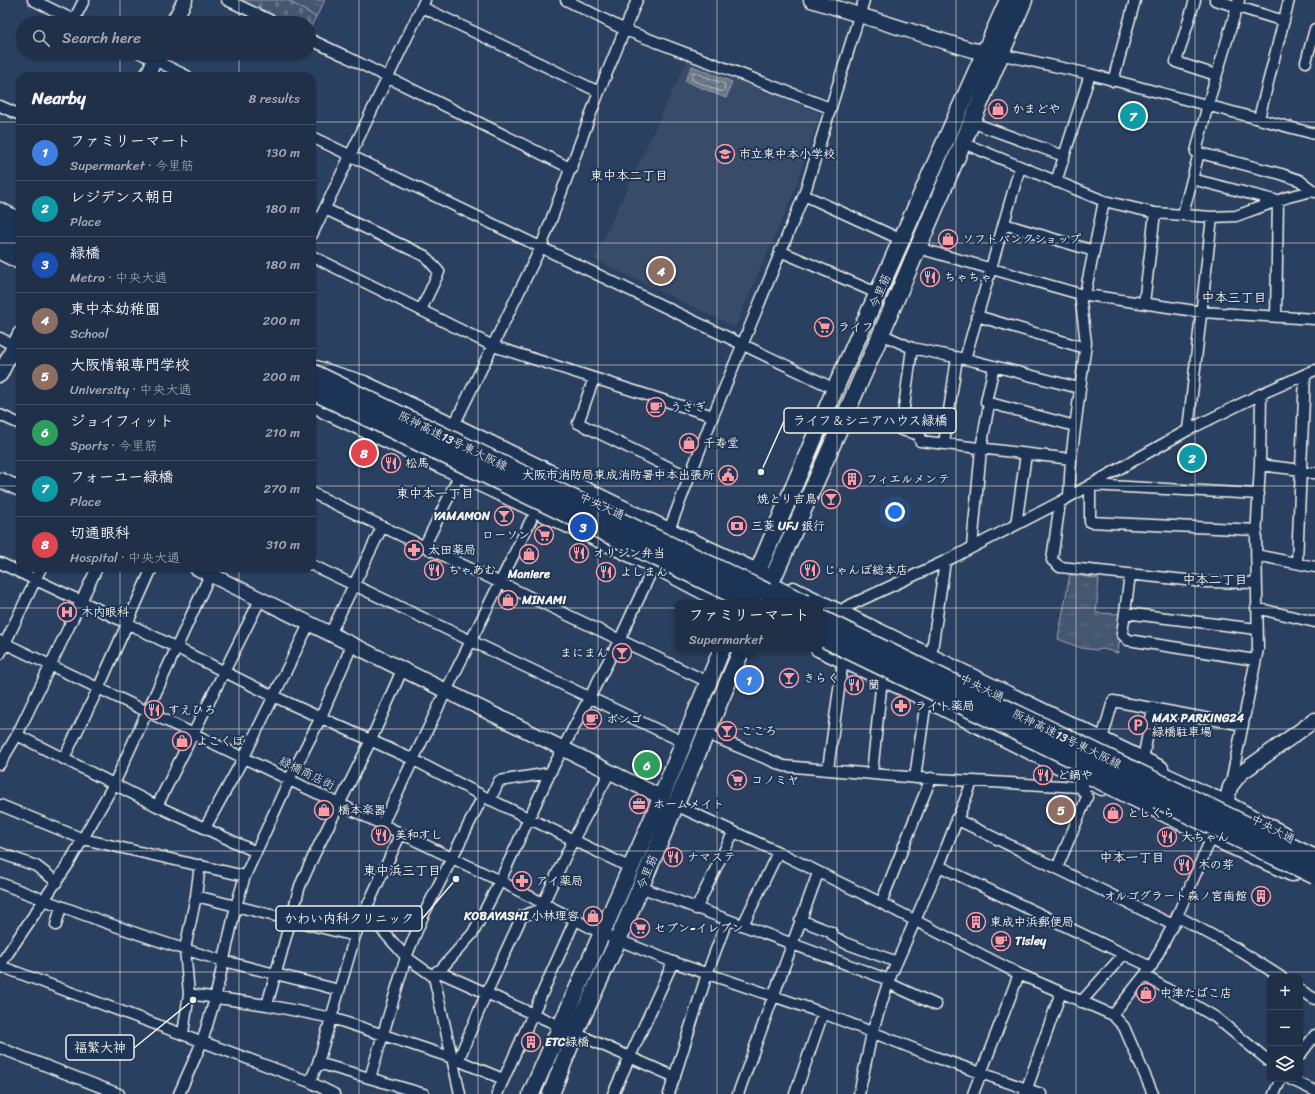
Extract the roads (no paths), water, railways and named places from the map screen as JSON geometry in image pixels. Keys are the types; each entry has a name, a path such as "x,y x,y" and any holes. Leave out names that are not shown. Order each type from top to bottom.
{"highway":[{"path":"0,222 16,229"},
{"path":"0,239 16,247"},
{"name":"阪神高速13号東大阪線","path":"316,375 782,600"},
{"name":"阪神高速13号東大阪線","path":"316,392 746,600"},
{"name":"阪神高速13号東大阪線","path":"823,620 1315,859"},
{"name":"阪神高速13号東大阪線","path":"823,637 1315,875"}],"main road":[{"name":"今里筋","path":"764,600 881,334 963,143 971,122 1008,0"},
{"name":"今里筋","path":"742,600 758,571 902,240 992,52 1024,0"},
{"path":"0,211 16,219"},
{"path":"0,251 16,259"},
{"name":"中央大通","path":"316,369 799,600"},
{"path":"316,400 734,600"},
{"name":"中央大通","path":"823,611 1162,775 1226,804 1315,851"},
{"path":"823,644 1212,837 1315,884"},
{"name":"今里筋","path":"551,1094 567,1029 601,933 631,868 721,652"},
{"name":"今里筋","path":"531,1094 618,940 741,652"}],"street":[{"path":"32,0 65,16"},
{"path":"79,16 84,0"},
{"path":"177,16 185,0"},
{"path":"227,0 261,16"},
{"path":"566,0 625,30 830,108"},
{"path":"454,425 541,247 572,169 599,92 637,0"},
{"path":"811,0 972,50 992,52 1090,74 1208,104 1315,134"},
{"path":"669,530 712,416 804,195 864,0"},
{"path":"1113,81 1135,0"},
{"path":"1194,0 1176,62 1216,76"},
{"path":"1215,0 1238,3 1284,21"},
{"path":"1259,118 1289,0"},
{"path":"316,227 424,3 599,92"},
{"path":"1238,3 1208,104 1196,152 1281,174 1299,180 1313,191"},
{"path":"1306,62 1315,29"},
{"path":"316,42 572,169"},
{"path":"149,72 155,60"},
{"path":"161,60 180,72"},
{"path":"1056,182 1090,74"},
{"path":"0,106 16,113"},
{"path":"971,122 1064,156"},
{"path":"316,139 836,389"},
{"path":"963,143 1104,201 1155,212 1212,217 1236,216 1278,201 1313,191"},
{"path":"1183,214 1199,153"},
{"path":"944,443 961,358 977,316 1020,167"},
{"path":"1192,179 1278,201"},
{"path":"804,195 902,240"},
{"path":"1069,496 1071,459 1085,348 1083,294 1094,251 1104,201"},
{"path":"1276,317 1278,201"},
{"path":"325,209 425,256 440,272 421,310"},
{"path":"1144,303 1155,212"},
{"path":"1188,430 1212,217"},
{"path":"1004,224 1094,251"},
{"path":"918,248 1083,294 1202,312 1315,319"},
{"path":"780,251 879,294"},
{"path":"316,258 493,346 712,416"},
{"path":"977,316 1085,348"},
{"path":"881,334 912,348 961,358 1079,388"},
{"path":"0,338 16,342"},
{"path":"0,375 16,347"},
{"path":"912,348 901,430 920,435 920,441 1071,459"},
{"path":"972,547 981,449 989,404 986,402 994,366"},
{"path":"316,368 364,383 816,600"},
{"path":"844,614 846,607 945,561 1016,525 1188,430 1261,394 1315,370"},
{"path":"1297,562 1305,375"},
{"path":"594,378 578,423 689,477"},
{"path":"1113,1015 1148,972 1175,920 1226,804 1258,649 1256,555 1260,465 1261,394"},
{"path":"989,404 1075,426"},
{"path":"316,405 324,411 654,566 718,600"},
{"path":"0,415 16,422"},
{"path":"1016,525 1026,454"},
{"path":"1260,465 1315,474"},
{"path":"424,547 460,474"},
{"path":"0,480 16,487"},
{"path":"1090,485 1259,494"},
{"path":"1090,485 1090,522 1257,530"},
{"path":"316,494 500,584 620,639 708,682"},
{"path":"1060,502 1052,560 1060,568 1204,582 1256,583"},
{"path":"382,825 446,691 531,520"},
{"path":"330,634 382,527"},
{"path":"1256,555 1297,562 1315,567"},
{"path":"931,657 945,561"},
{"path":"0,563 16,571"},
{"path":"436,974 473,933 500,881 562,748 620,639 654,566"},
{"path":"316,567 683,742"},
{"path":"19,572 79,602 127,623 176,649 225,671 273,696 414,760 486,798 631,868"},
{"path":"0,654 3,642 39,572"},
{"path":"0,764 17,735 79,602 95,572"},
{"path":"64,758 99,687 150,572"},
{"path":"211,572 176,649 146,710 114,784 57,882 0,966 183,1033 202,1042 310,1082 334,1094"},
{"path":"213,572 260,600 661,797 675,806 778,852 1019,974 1113,1015 1124,1028 1153,1094"},
{"path":"1130,574 1122,634 1128,640 1255,660"},
{"path":"157,806 260,600"},
{"path":"823,604 1198,785 1226,804"},
{"path":"1256,608 1315,622"},
{"path":"1125,613 1257,629"},
{"path":"205,828 244,757 309,624"},
{"name":"緑橋商店街","path":"3,642 99,687 193,734 290,778 382,825 500,881 601,933 673,962 823,1014 981,1072 1026,1092 1041,1094"},
{"path":"179,1094 202,1042 215,999 244,876 290,778 321,717 352,645"},
{"path":"823,651 926,700 1174,825 1212,837"},
{"path":"828,769 843,660"},
{"path":"267,1005 290,918 303,880 339,803 371,740 402,670"},
{"path":"872,773 882,679"},
{"path":"915,778 926,700"},
{"path":"1102,739 1113,701 1243,725"},
{"path":"1143,759 1153,708"},
{"path":"1230,787 1248,766 1315,720"},
{"path":"706,733 784,766 972,782 1080,787 1095,785"},
{"path":"17,735 157,806 256,852"},
{"path":"454,1059 522,916 540,910 573,840 610,772"},
{"path":"370,1078 406,957 451,858 486,798 499,782 550,773"},
{"path":"881,903 931,778"},
{"path":"859,1094 872,1033 889,982 914,920 939,866 956,819 972,782"},
{"path":"1057,868 1088,797 1080,787"},
{"path":"0,805 83,839 244,876"},
{"path":"956,819 1057,868 1237,949 1276,974"},
{"path":"310,1082 318,1063 332,1018 355,936 401,833"},
{"path":"696,909 733,833"},
{"path":"743,925 778,852"},
{"path":"0,853 36,866 57,882"},
{"path":"183,1033 189,994 185,949 196,896 200,865"},
{"path":"939,866 1124,954 1215,1017 1267,1060"},
{"path":"738,1094 818,873"},
{"path":"0,883 44,901 185,949 224,961 339,990"},
{"path":"640,888 792,943 889,982 936,1005"},
{"path":"196,896 290,918 355,936"},
{"path":"56,925 61,906"},
{"path":"365,911 406,957 436,974 533,1013 629,1057 675,1076"},
{"path":"497,1094 575,920"},
{"path":"669,1094 707,974 727,920"},
{"path":"800,920 831,932 833,936 845,943 897,962"},
{"path":"1081,1002 1124,954"},
{"path":"613,1094 673,962"},
{"path":"436,974 460,1094"},
{"path":"974,1094 1019,974"},
{"path":"1026,1092 1061,992"},
{"path":"1303,992 1315,999"},
{"path":"189,994 215,999 267,1005 332,1018 454,1059 503,1079"},
{"path":"795,1094 823,1014"},
{"path":"1303,1051 1315,1034"},
{"path":"0,1048 119,1094"},
{"path":"318,1063 424,1094"},
{"path":"1274,1094 1280,1082"},
{"path":"1296,1082 1315,1091"}],"water":[{"path":"692,66 732,82 726,98 685,81"}],"place":[{"name":"かまどや","path":"998,109"},
{"name":"フォーユー緑橋","path":"1133,116"},
{"name":"市立東中本小学校","path":"725,154"},
{"name":"ソフトバンクショップ","path":"948,239"},
{"name":"東中本幼稚園","path":"661,271"},
{"name":"ちゃちゃ","path":"930,277"},
{"name":"ライフ","path":"824,327"},
{"name":"うさぎ","path":"656,407"},
{"name":"千寿堂","path":"689,443"},
{"name":"切通眼科","path":"364,453"},
{"name":"レジデンス朝日","path":"1192,458"},
{"name":"松馬","path":"391,463"},
{"name":"ライフ＆シニアハウス緑橋","path":"761,472"},
{"name":"大阪市消防局東成消防署中本出張所","path":"728,475"},
{"name":"フィエルメンテ","path":"852,479"},
{"name":"焼とり吉鳥","path":"831,499"},
{"name":"YAMAMON","path":"504,516"},
{"name":"三菱 UFJ 銀行","path":"737,526"},
{"name":"緑橋","path":"583,527"},
{"name":"ローソン","path":"544,535"},
{"name":"太田薬局","path":"414,550"},
{"name":"オリジン弁当","path":"579,553"},
{"name":"Maniere","path":"529,554"},
{"name":"ちゃあむ","path":"434,570"},
{"name":"じゃんぼ総本店","path":"810,570"},
{"name":"よしまん","path":"606,572"},
{"name":"MINAMI","path":"508,600"},
{"name":"木内眼科","path":"67,612"},
{"name":"まにまん","path":"622,653"},
{"name":"きらく","path":"789,678"},
{"name":"ファミリーマート","path":"749,680"},
{"name":"蘭","path":"854,685"},
{"name":"ライト薬局","path":"901,706"},
{"name":"すえひろ","path":"154,710"},
{"name":"ボンゴ","path":"592,719"},
{"name":"MAX PARKING24 緑橋駐車場","path":"1138,725"},
{"name":"こころ","path":"727,731"},
{"name":"よこくぼ","path":"182,741"},
{"name":"ジョイフィット","path":"647,765"},
{"name":"ど鍋や","path":"1043,775"},
{"name":"コノミヤ","path":"737,780"},
{"name":"ホームメイト","path":"639,804"},
{"name":"橋本楽器","path":"324,810"},
{"name":"大阪情報専門学校","path":"1061,810"},
{"name":"としくら","path":"1113,813"},
{"name":"美和すし","path":"381,835"},
{"name":"大ちゃん","path":"1167,837"},
{"name":"ナマステ","path":"673,857"},
{"name":"木の芽","path":"1184,865"},
{"name":"かわい内科クリニック","path":"456,879"},
{"name":"アイ薬局","path":"522,881"},
{"name":"オルゴグラート森ノ宮南館","path":"1261,896"},
{"name":"KOBAYASHI 小林理容","path":"593,916"},
{"name":"東成中浜郵便局","path":"976,922"},
{"name":"セブン-イレブン","path":"640,928"},
{"name":"Tisley","path":"1001,941"},
{"name":"中津たばこ店","path":"1146,993"},
{"name":"福繁大神","path":"193,1000"},
{"name":"ETC緑橋","path":"531,1042"}],"district":[{"name":"東中本二丁目","path":"629,175"},
{"name":"中本三丁目","path":"1234,297"},
{"name":"東中本一丁目","path":"435,493"},
{"name":"中本二丁目","path":"1215,579"},
{"name":"中本一丁目","path":"1132,857"},
{"name":"東中浜三丁目","path":"402,870"}]}
